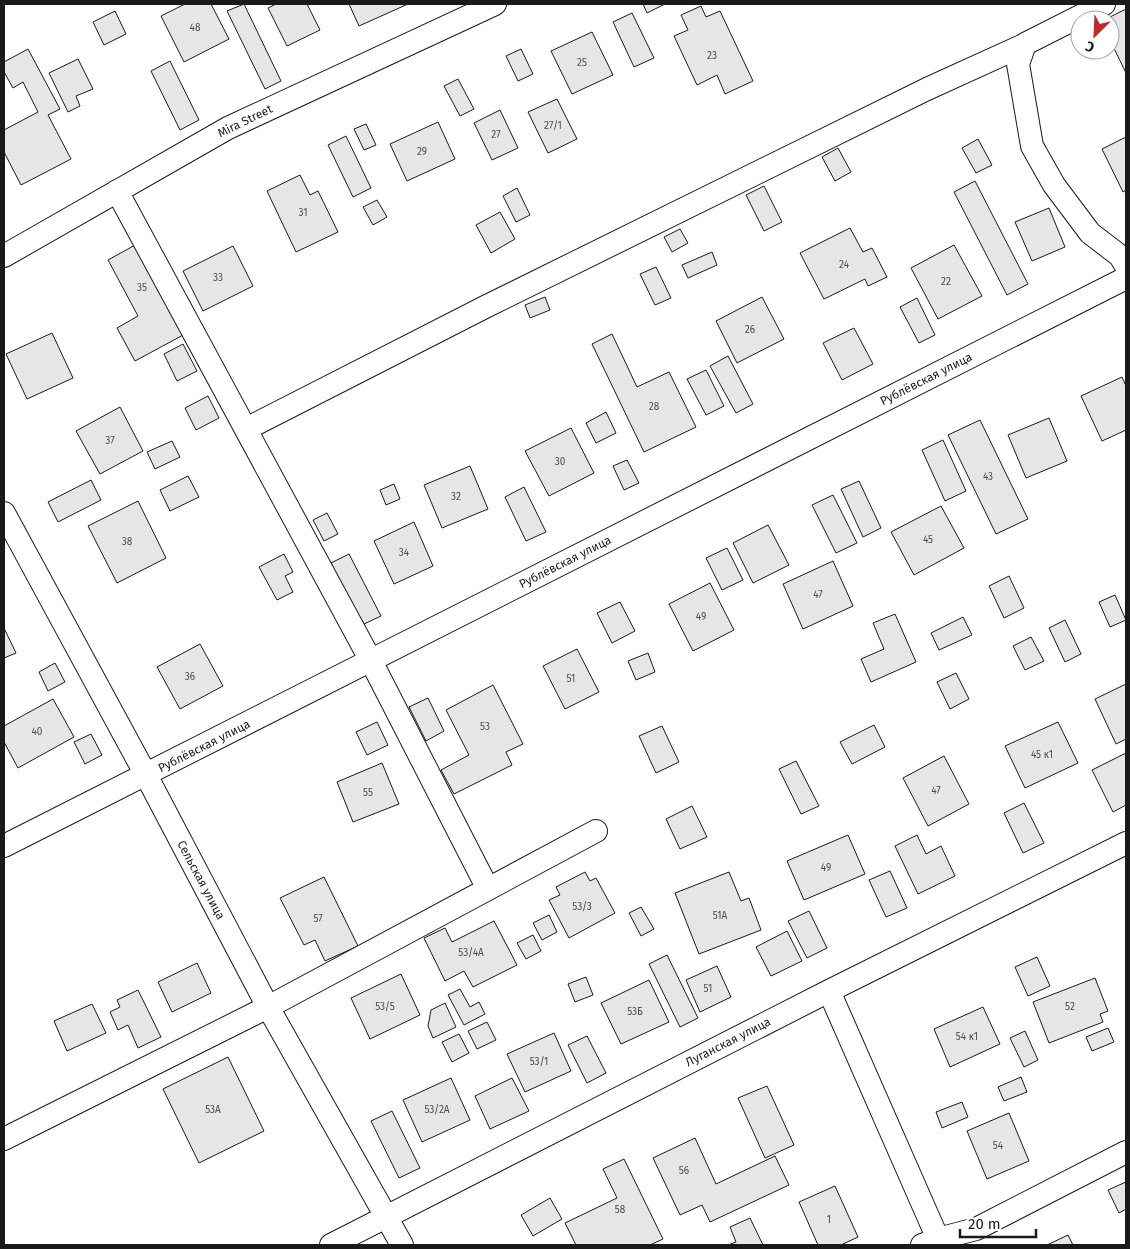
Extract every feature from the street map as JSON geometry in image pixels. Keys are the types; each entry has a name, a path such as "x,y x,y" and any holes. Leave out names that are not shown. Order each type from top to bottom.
{"street":[{"name":"Mira Street","path":"4,256 228,128 494,4"},
{"path":"246,429 496,302 918,93 1026,44 1104,4"},
{"path":"1026,44 1018,64 1032,146 1054,185 1090,233 1120,256 1126,266"},
{"path":"117,191 371,661 488,889"},
{"name":"Рублёвская улица","path":"4,846 1126,278"},
{"name":"Сельская улица","path":"4,513 11,544 146,775 268,1007 402,1245"},
{"path":"4,1139 268,1007 596,831"},
{"name":"Луганская улица","path":"331,1245 829,991 1126,843"},
{"path":"829,991 934,1243 976,1229 1126,1152"}],"building":[{"path":"185,4 211,4 229,39 184,62 161,16"},
{"path":"244,4 281,81 265,89 227,11"},
{"path":"276,4 307,4 320,30 287,46 268,8"},
{"path":"349,4 408,4 359,26"},
{"path":"643,4 665,4 647,13"},
{"path":"701,6 706,17 720,11 753,81 725,94 717,75 697,85 674,36 688,30 681,15"},
{"path":"1126,9 1126,73 1120,60 1120,12"},
{"path":"115,11 126,34 104,45 93,22"},
{"path":"632,13 654,58 634,67 613,22"},
{"path":"592,32 613,75 572,94 551,51"},
{"path":"28,49 60,109 48,115 71,159 21,185 4,152 4,130 38,112 23,82 13,88 4,72 4,62"},
{"path":"521,49 533,74 518,81 506,56"},
{"path":"78,59 93,89 76,96 80,106 68,112 49,73"},
{"path":"170,61 199,120 180,130 151,71"},
{"path":"458,79 474,109 460,116 444,86"},
{"path":"557,99 577,139 548,153 528,112"},
{"path":"500,110 518,148 492,160 474,123"},
{"path":"438,122 455,159 407,181 390,144"},
{"path":"366,124 376,145 364,150 354,129"},
{"path":"346,136 371,188 353,197 328,145"},
{"path":"1126,137 1126,190 1123,192 1102,149"},
{"path":"978,139 992,165 976,173 962,148"},
{"path":"838,148 851,172 835,181 822,157"},
{"path":"300,175 310,195 318,191 338,232 296,252 267,191"},
{"path":"975,181 1028,284 1007,295 954,192"},
{"path":"764,186 782,222 764,231 746,195"},
{"path":"517,188 530,215 516,222 503,196"},
{"path":"377,200 387,217 373,225 363,207"},
{"path":"1049,208 1065,247 1032,261 1015,222"},
{"path":"500,212 515,239 491,253 476,225"},
{"path":"850,228 863,252 872,248 887,277 868,286 865,279 824,299 800,253"},
{"path":"680,229 688,243 672,252 664,237"},
{"path":"137,244 185,334 135,361 117,328 138,316 108,260"},
{"path":"954,245 982,296 938,319 911,268"},
{"path":"233,246 253,286 203,311 183,271"},
{"path":"712,252 717,265 688,278 682,265"},
{"path":"656,267 671,298 655,305 640,274"},
{"path":"545,297 550,310 530,318 525,305"},
{"path":"762,297 784,339 737,363 716,321"},
{"path":"917,298 935,335 919,343 900,307"},
{"path":"854,328 873,364 842,380 823,343"},
{"path":"52,333 73,378 27,399 6,354"},
{"path":"612,334 637,387 669,372 696,427 644,452 592,344"},
{"path":"183,344 197,371 177,381 164,354"},
{"path":"728,356 753,404 736,413 710,366"},
{"path":"706,370 724,406 706,415 687,379"},
{"path":"1122,377 1126,386 1126,430 1102,441 1081,396"},
{"path":"208,396 219,418 196,430 185,408"},
{"path":"120,407 143,451 100,474 76,431"},
{"path":"606,412 616,433 596,443 586,423"},
{"path":"1049,418 1067,461 1026,478 1008,435"},
{"path":"980,420 1028,519 996,534 948,435"},
{"path":"571,428 594,473 549,496 525,451"},
{"path":"943,440 966,491 945,501 922,450"},
{"path":"172,441 180,457 155,469 147,452"},
{"path":"627,460 639,483 624,490 613,466"},
{"path":"470,466 488,509 442,528 424,485"},
{"path":"188,476 199,497 170,511 160,490"},
{"path":"91,480 101,500 58,522 48,502"},
{"path":"859,481 881,528 863,537 841,489"},
{"path":"394,484 400,499 386,505 380,490"},
{"path":"524,487 546,532 526,541 505,497"},
{"path":"833,495 857,543 836,553 812,505"},
{"path":"138,501 166,558 117,583 88,526"},
{"path":"941,506 964,548 914,575 891,532"},
{"path":"327,513 338,534 324,541 313,520"},
{"path":"414,522 433,566 394,584 374,541"},
{"path":"768,525 789,565 753,583 733,543"},
{"path":"727,548 743,580 722,590 706,558"},
{"path":"284,554 293,572 285,576 293,592 277,600 259,567"},
{"path":"349,554 381,616 362,625 331,563"},
{"path":"833,561 853,606 803,629 783,584"},
{"path":"1009,576 1024,608 1004,618 989,586"},
{"path":"710,583 734,630 693,651 669,604"},
{"path":"1115,595 1126,620 1110,627 1099,602"},
{"path":"620,602 635,631 612,643 597,613"},
{"path":"895,614 916,662 871,682 861,659 884,649 873,623"},
{"path":"963,617 972,635 939,650 931,633"},
{"path":"1065,620 1081,654 1065,662 1049,628"},
{"path":"4,628 16,653 4,658"},
{"path":"1031,637 1044,661 1025,670 1013,646"},
{"path":"200,644 223,686 180,709 157,667"},
{"path":"577,649 599,692 565,709 543,666"},
{"path":"648,653 655,672 636,680 628,661"},
{"path":"55,663 65,682 48,691 39,672"},
{"path":"956,673 969,699 950,709 937,682"},
{"path":"1126,684 1126,739 1116,744 1095,699"},
{"path":"493,685 523,744 506,752 512,765 454,794 441,770 469,755 446,710"},
{"path":"428,698 444,731 426,741 409,707"},
{"path":"53,699 74,737 18,768 4,742 4,726"},
{"path":"377,722 388,745 367,755 356,732"},
{"path":"1058,722 1078,763 1025,788 1005,746"},
{"path":"874,725 885,747 852,764 840,742"},
{"path":"662,726 679,762 656,773 639,736"},
{"path":"91,734 102,755 85,764 74,742"},
{"path":"1126,753 1126,805 1113,812 1092,770"},
{"path":"944,756 969,804 928,826 903,778"},
{"path":"796,761 819,806 801,814 779,769"},
{"path":"382,763 399,804 353,822 337,782"},
{"path":"1024,803 1044,843 1023,853 1004,813"},
{"path":"692,806 707,837 680,849 666,819"},
{"path":"848,835 865,874 804,900 787,861"},
{"path":"917,835 926,854 941,846 955,876 918,894 895,846"},
{"path":"890,871 907,908 886,917 869,880"},
{"path":"585,872 590,881 596,878 615,913 569,938 549,900 560,895 556,887"},
{"path":"729,872 741,901 749,898 761,930 699,954 675,893"},
{"path":"324,877 358,946 325,961 315,940 304,945 280,898"},
{"path":"641,907 654,929 641,936 629,913"},
{"path":"809,911 827,948 807,958 788,921"},
{"path":"549,915 557,932 542,940 533,923"},
{"path":"494,921 517,965 473,987 464,971 445,981 424,938 445,928 452,942"},
{"path":"787,931 802,961 771,976 756,947"},
{"path":"533,935 541,951 526,959 517,943"},
{"path":"667,955 698,1018 680,1027 649,964"},
{"path":"1037,957 1050,986 1028,996 1015,967"},
{"path":"197,963 211,993 172,1012 158,982"},
{"path":"717,966 731,997 700,1012 686,980"},
{"path":"401,974 420,1015 370,1039 351,998"},
{"path":"586,977 593,995 575,1002 568,984"},
{"path":"1095,978 1108,1011 1100,1014 1103,1022 1049,1043 1033,1002"},
{"path":"649,980 669,1022 621,1044 601,1003"},
{"path":"460,989 470,1007 479,1002 485,1014 464,1025 448,995"},
{"path":"138,990 161,1037 138,1048 128,1025 118,1030 110,1012 120,1007 117,1000"},
{"path":"445,1003 456,1027 433,1038 428,1026 431,1010"},
{"path":"92,1004 106,1033 67,1051 54,1021"},
{"path":"983,1007 1000,1044 950,1067 934,1029"},
{"path":"487,1022 496,1040 477,1049 468,1031"},
{"path":"1108,1028 1114,1042 1092,1051 1086,1037"},
{"path":"1025,1031 1038,1060 1024,1067 1010,1038"},
{"path":"554,1033 571,1071 525,1092 507,1054"},
{"path":"459,1034 469,1053 452,1062 442,1042"},
{"path":"587,1036 606,1073 587,1083 568,1045"},
{"path":"228,1057 264,1131 199,1163 163,1089"},
{"path":"1021,1077 1027,1092 1004,1101 998,1087"},
{"path":"451,1078 470,1120 422,1142 403,1100"},
{"path":"512,1078 529,1111 490,1129 475,1096"},
{"path":"767,1086 794,1145 765,1158 738,1098"},
{"path":"962,1102 968,1117 942,1128 936,1112"},
{"path":"392,1111 420,1168 399,1178 371,1121"},
{"path":"1009,1113 1029,1161 987,1179 967,1131"},
{"path":"695,1138 716,1184 775,1156 789,1185 710,1222 702,1205 680,1215 653,1158"},
{"path":"624,1159 663,1239 650,1245 576,1245 565,1223 617,1198 603,1169"},
{"path":"1126,1182 1126,1209 1119,1213 1108,1190"},
{"path":"835,1186 858,1237 841,1245 818,1245 799,1202"},
{"path":"550,1198 562,1219 533,1236 521,1215"},
{"path":"750,1218 763,1245 728,1245 736,1242 730,1227"},
{"path":"1068,1235 1073,1245 1047,1245"}]}
